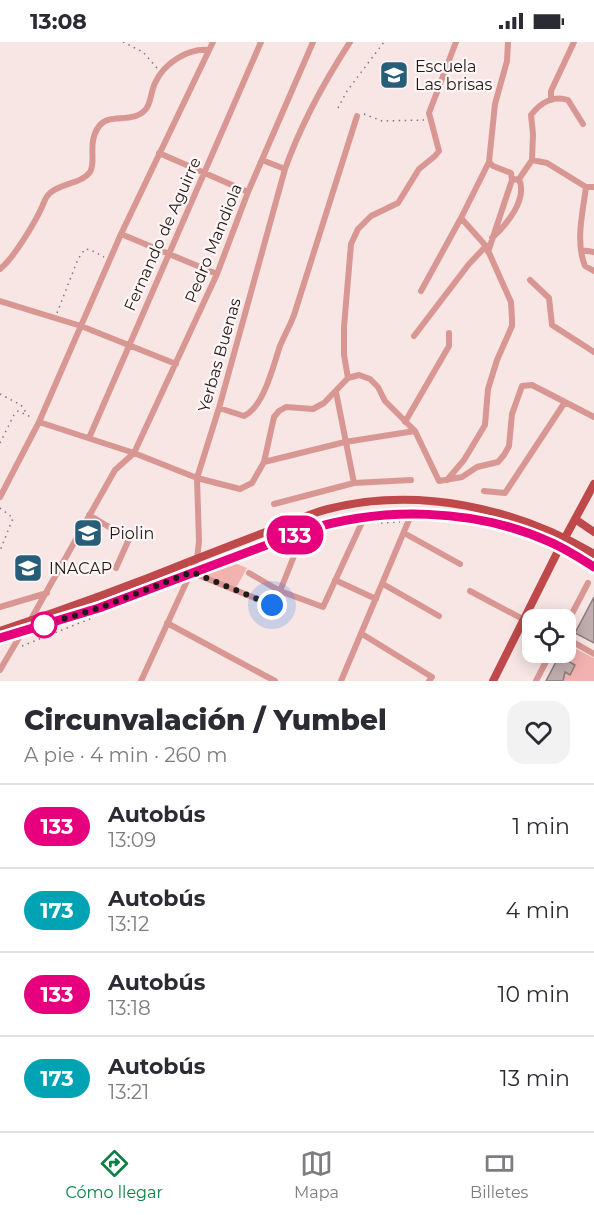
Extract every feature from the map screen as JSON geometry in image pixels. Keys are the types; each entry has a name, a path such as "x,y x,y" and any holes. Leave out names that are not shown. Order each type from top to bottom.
{"main road":[{"path":"529,609 594,484"},
{"path":"410,518 420,501"},
{"path":"0,631 326,509 373,502 420,501 456,504 491,511 525,521 565,538 594,555"},
{"path":"0,638 88,611 304,531 364,518 446,516 490,523 527,533 560,547 594,567"},
{"path":"575,519 594,532"},
{"path":"493,681 522,624"}],"street":[{"path":"0,497 39,422 121,234 213,42"},
{"name":"Fernando de Aguirre","path":"89,438 261,42"},
{"name":"Pedro Mandiola","path":"134,453 217,274 248,192 313,42"},
{"name":"Yerbas Buenas","path":"141,681 184,582 192,572 197,559 199,541 197,478 219,408 285,170 301,129 330,72 350,42"},
{"path":"348,378 344,355 344,327 351,244 358,229 371,216 398,203 419,169 439,151 429,113 456,42"},
{"path":"421,291 489,162 495,104 507,61 508,42"},
{"path":"551,100 551,91 574,42"},
{"path":"0,268 11,257 48,195 55,189 88,174 92,169 91,151 94,134 102,122 107,119 132,117 147,108 156,81 167,66 191,51 209,50"},
{"path":"414,336 469,264 487,249 518,178 532,159 531,115 539,104 565,98 583,124"},
{"path":"219,408 243,416 251,413 269,381 280,346 294,315 357,116"},
{"path":"159,153 248,192"},
{"path":"532,159 547,163 586,187 594,187"},
{"path":"262,160 285,170"},
{"path":"489,162 518,178 522,186 517,204 507,224 491,239"},
{"path":"586,187 580,237 581,250 585,266 594,271"},
{"path":"447,480 464,460 485,425 488,389 512,326 511,302 487,249 461,218"},
{"path":"121,234 217,274"},
{"path":"581,250 594,252"},
{"path":"530,279 549,298 552,325 594,352"},
{"path":"0,301 129,344 176,364"},
{"path":"405,422 449,346 449,333"},
{"path":"39,422 134,453 197,478 240,489 252,483 264,462 274,417 279,411 286,407 313,409 324,403 348,378 359,375 370,379 378,387 385,400 415,431 437,479 441,482 462,477 477,467 498,462 504,455 509,446 512,414 522,386 532,385 594,417"},
{"path":"336,392 354,483"},
{"path":"484,491 504,493 565,402"},
{"path":"264,462 345,442 415,431"},
{"path":"0,670 47,593 115,470 134,453"},
{"path":"274,504 354,483 411,480"},
{"path":"89,515 129,539 116,568"},
{"path":"249,573 280,591 323,607 364,518"},
{"path":"341,681 410,518"},
{"path":"192,572 272,605 304,531"},
{"path":"404,533 460,564"},
{"path":"335,580 376,599"},
{"path":"574,609 588,583"},
{"path":"383,584 439,616"},
{"path":"470,591 522,619"},
{"path":"0,607 47,593"},
{"path":"166,623 275,681"},
{"path":"362,634 431,679"},
{"path":"576,644 594,654"},
{"path":"536,681 545,663"}],"path":[{"path":"123,42 143,52 153,64 163,71"},
{"path":"338,108 347,91 384,42"},
{"path":"357,116 360,112 382,121 430,120"},
{"path":"55,320 78,259 85,249 110,261"},
{"path":"0,394 21,405 27,414"},
{"path":"0,443 18,411 39,422"},
{"path":"0,508 13,518 0,551"},
{"path":"380,524 410,518"},
{"path":"13,648 100,615"}],"shaded area":[{"path":"229,561 247,568 236,588 206,576 206,570"},
{"path":"576,649 594,658 594,681 563,681 565,672 570,675 575,665 572,663 576,663"}],"building":[{"path":"594,597 594,643 576,634"},
{"path":"555,663 575,665 570,675 565,672 563,681 546,681"}],"bus line":[{"name":"133","path":"0,638 99,608 304,531 364,518 431,515 490,523 548,541 594,567"}],"place":[{"name":"Escuela Las brisas","path":"394,75"},
{"name":"Piolin","path":"88,533"},
{"name":"INACAP","path":"28,568"}],"route":[{"path":"44,625 99,608 192,572 272,605"}]}
